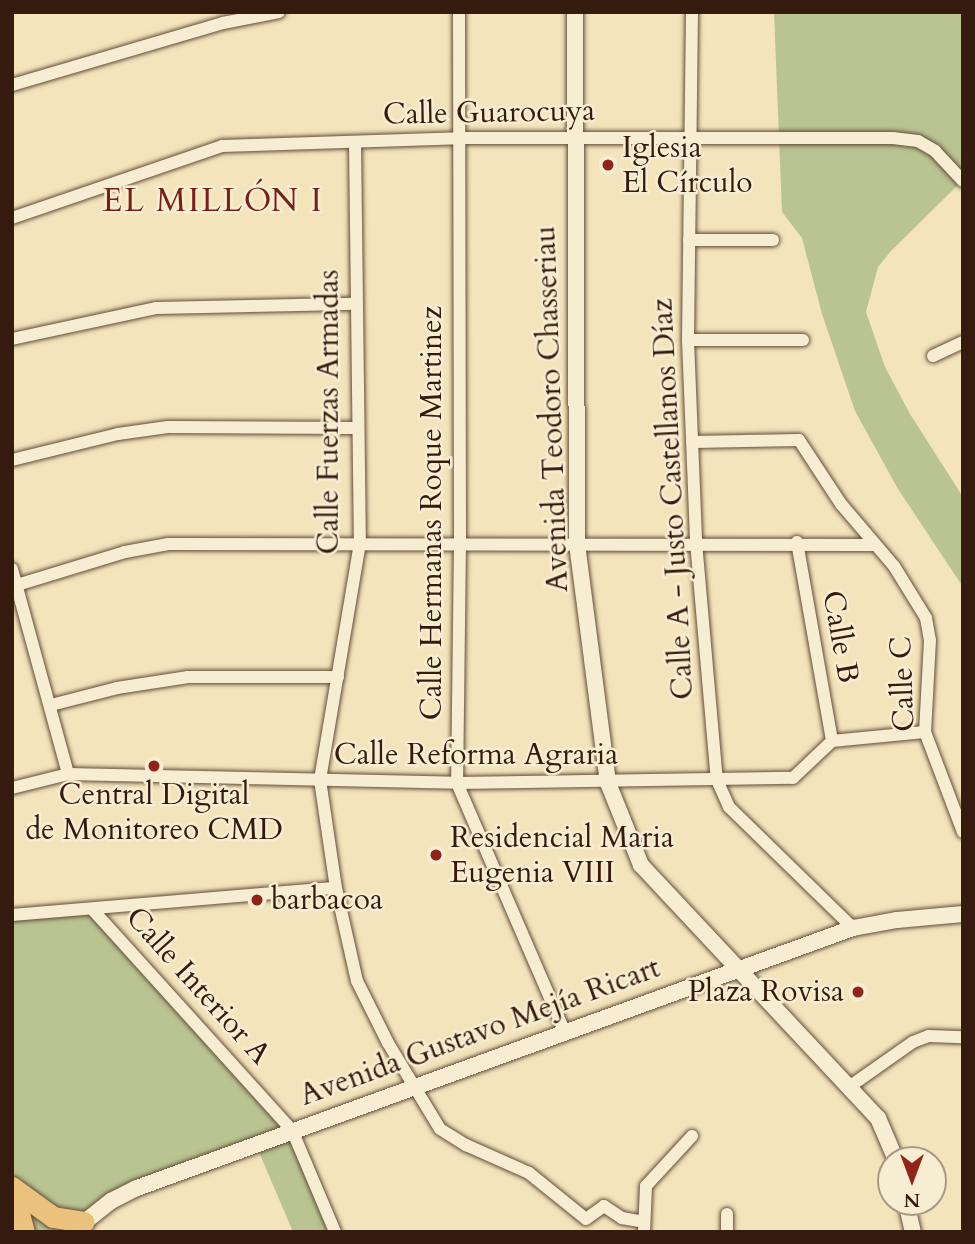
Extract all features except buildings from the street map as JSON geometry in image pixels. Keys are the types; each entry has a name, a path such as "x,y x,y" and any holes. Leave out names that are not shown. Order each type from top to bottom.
{"main road":[{"path":"12,1187 53,1217 78,1227"},
{"path":"12,1187 24,1232"}],"street":[{"path":"12,86 223,23 279,12"},
{"name":"Calle Hermanas Roque Martinez","path":"458,12 460,543 457,783 565,1033"},
{"name":"Avenida Teodoro Chasseriau","path":"575,12 577,544 608,783 625,831 641,865 878,1118 890,1146"},
{"name":"Calle A - Justo Castellanos Díaz","path":"692,12 688,340 696,542 717,780 729,807 853,928"},
{"name":"Calle Guarocuya","path":"13,217 222,146 459,138 893,138 918,141 935,151 963,181"},
{"name":"Calle Fuerzas Armadas","path":"355,142 356,428 360,543 320,780 336,888 357,981 412,1086 440,1129 466,1145 528,1172 586,1219"},
{"path":"689,240 773,240"},
{"path":"12,339 157,308 356,304"},
{"path":"688,340 803,341"},
{"path":"933,356 963,342"},
{"path":"12,460 118,434 168,427 356,428"},
{"name":"Calle C","path":"692,442 799,440 841,504 894,566 926,618 930,640 925,732 963,832"},
{"path":"17,585 149,546 696,542 875,545"},
{"name":"Calle B","path":"797,542 832,741"},
{"path":"12,569 68,774"},
{"path":"51,705 117,688 188,677 338,677"},
{"path":"832,741 925,732"},
{"name":"Calle Reforma Agraria","path":"12,788 68,774 457,783 608,783 793,778 832,741"},
{"path":"12,915 336,888"},
{"name":"Calle Interior A","path":"92,909 292,1130 335,1232"},
{"name":"Avenida Gustavo Mejía Ricart","path":"78,1227 111,1201 136,1188 737,969 853,928 911,918 963,914"},
{"path":"849,1087 914,1042 929,1036 963,1037"},
{"path":"578,1232 586,1219 604,1206 622,1218 644,1227 646,1186 691,1136"},
{"path":"727,1214 727,1232"}],"green space":[{"path":"774,12 963,12 963,180 878,267 866,312 885,367 910,414 963,497 963,587 898,489 855,411 822,314 802,238 782,212"},
{"path":"92,909 289,1131 334,1232 293,1232 256,1145 137,1188 69,1232 26,1232 12,1182 12,920"}],"place":[{"name":"Iglesia El Círculo","path":"608,165"},
{"name":"Central Digital de Monitoreo CMD","path":"154,766"},
{"name":"Residencial Maria Eugenia VIII","path":"436,855"},
{"name":"barbacoa","path":"257,900"},
{"name":"Plaza Rovisa","path":"858,992"}],"district":[{"name":"EL MILLÓN I","path":"213,201"}]}
